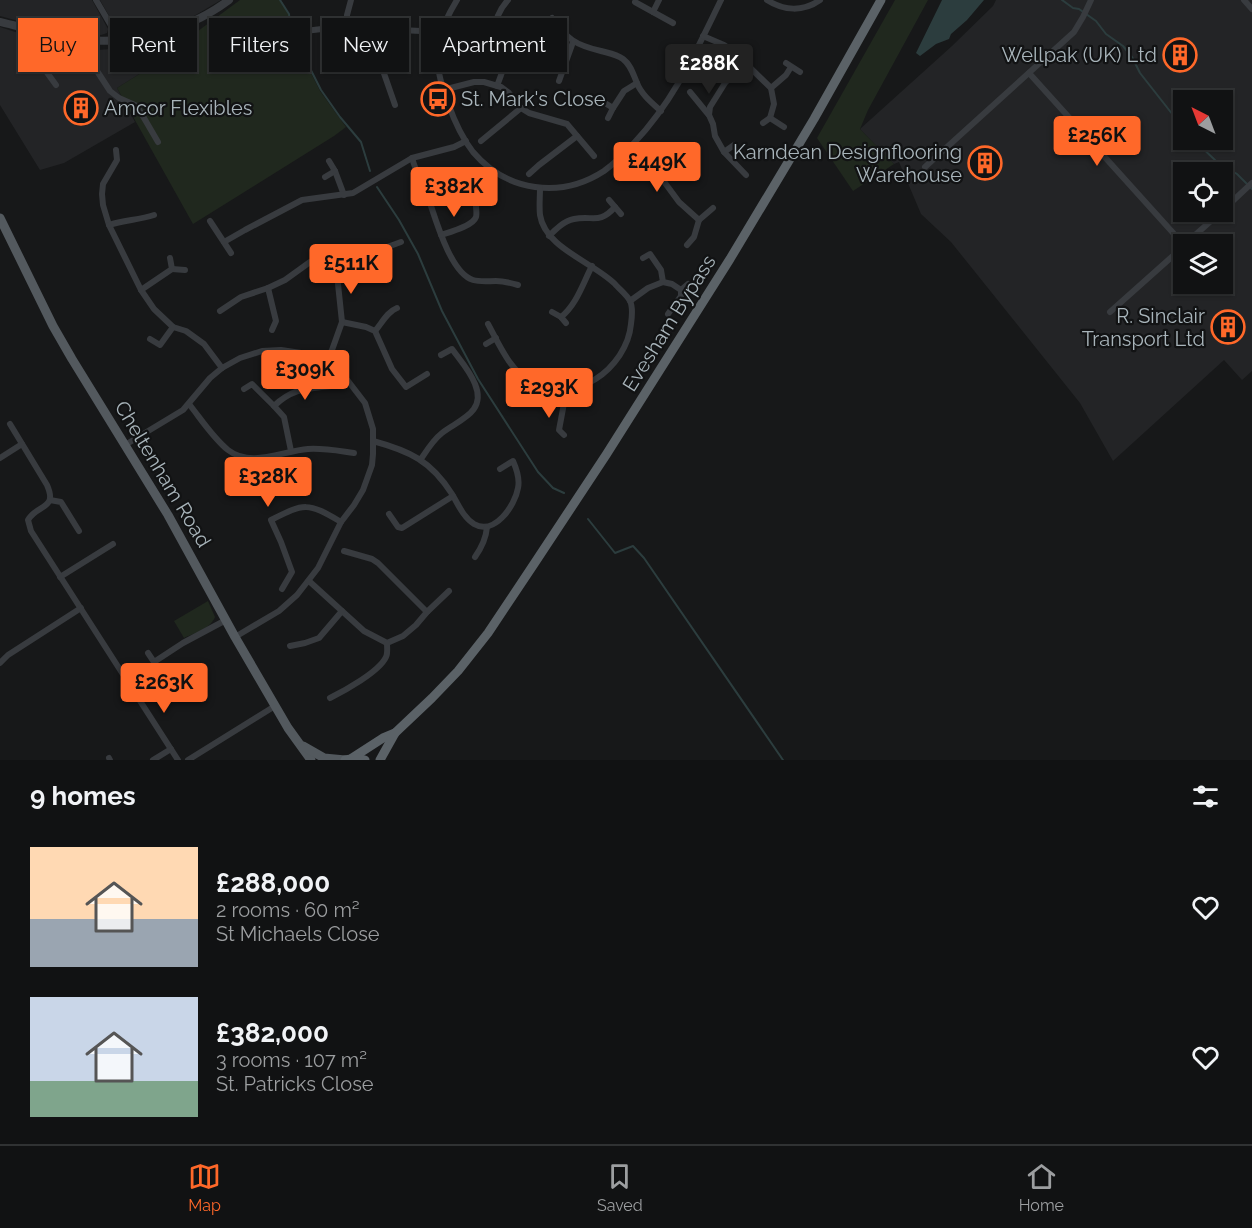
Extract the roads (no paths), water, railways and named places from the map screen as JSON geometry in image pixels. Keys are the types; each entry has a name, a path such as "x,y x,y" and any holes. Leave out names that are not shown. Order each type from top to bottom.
{"highway":[{"name":"Evesham Bypass","path":"380,760 395,733 458,671 488,633 541,555 724,270 814,119 881,0"},
{"name":"Evesham Bypass","path":"347,759 395,733"},
{"path":"347,759 365,760"}],"main road":[{"name":"Cheltenham Road","path":"0,218 53,326 182,539 275,706 311,760"},
{"name":"Cheltenham Road","path":"301,745 324,758 347,759"}],"street":[{"path":"96,0 110,24"},
{"path":"197,19 218,9 229,0"},
{"path":"347,18 351,0"},
{"path":"447,18 457,0"},
{"path":"497,86 503,69 495,26 499,13 508,0"},
{"path":"653,12 659,0"},
{"path":"440,72 443,90 454,120 466,141 478,157 500,175 515,182 540,188 558,188 577,184 607,169 632,146 661,111 676,88 721,0"},
{"path":"767,0 790,9 810,6 819,0"},
{"path":"925,167 1074,32 1091,0"},
{"path":"1244,0 1252,9"},
{"path":"636,2 673,22"},
{"path":"0,22 18,26"},
{"path":"567,36 587,48 613,54 623,59 647,98 661,111"},
{"path":"703,36 735,52 771,88 774,104 770,118 763,123"},
{"path":"559,81 573,42"},
{"path":"709,115 710,107 725,83 744,61"},
{"path":"771,88 786,75 789,65 800,72"},
{"path":"47,72 56,85"},
{"path":"98,72 110,91 137,106 158,142"},
{"path":"383,72 395,105"},
{"path":"1029,73 1174,234"},
{"path":"443,90 474,82 497,86 509,93 521,108 538,117 567,124 594,156"},
{"path":"608,118 624,91 637,83"},
{"path":"690,92 709,115 715,136 724,152 746,175"},
{"path":"605,104 613,108"},
{"path":"481,141 521,108"},
{"path":"770,118 784,127"},
{"path":"529,174 578,136"},
{"path":"224,242 302,200 353,193 412,158 454,147 466,141"},
{"path":"724,152 734,145"},
{"path":"632,146 654,168 679,202 699,220"},
{"path":"116,150 117,160 103,184 102,194 109,225 141,290 154,309 173,327 186,331 204,344 222,368"},
{"path":"412,158 441,235 459,270 472,280 501,281 518,285"},
{"path":"329,161 344,195"},
{"path":"325,177 335,171"},
{"path":"1233,201 1250,185"},
{"path":"488,324 515,370 542,387 565,391 592,382 618,358 624,348 630,331 632,312 630,301 604,274 560,246 549,236 540,217 540,188"},
{"path":"609,200 621,214"},
{"path":"441,235 473,222 476,206"},
{"path":"549,236 566,222 574,219 604,217 615,207"},
{"path":"687,245 694,237 699,220 713,208"},
{"path":"109,225 154,215"},
{"path":"210,221 231,253"},
{"path":"1196,234 1210,222"},
{"path":"325,362 342,322 338,284 341,270 368,254 401,242"},
{"path":"644,258 650,254 661,270 663,282"},
{"path":"1110,312 1173,255"},
{"path":"170,258 172,269"},
{"path":"220,311 241,297 285,280 310,262 326,262 341,270"},
{"path":"561,317 573,305 592,266"},
{"path":"141,290 172,269 185,270"},
{"path":"630,301 648,288 663,282 672,284 681,290"},
{"path":"668,314 681,296 681,290 688,284"},
{"path":"268,288 276,321 272,330"},
{"path":"375,331 386,316 397,308"},
{"path":"552,312 566,323"},
{"path":"342,322 375,331 392,369 406,387 427,374"},
{"path":"150,339 160,345 173,327"},
{"path":"486,344 496,338"},
{"path":"421,459 442,432 468,417 477,400 475,382 452,349 441,355"},
{"path":"125,445 176,415 222,368 240,358 262,351 281,350 301,353 335,367 365,403 373,429 372,465 354,505 340,522 325,555 309,581 297,595 289,603 235,637"},
{"path":"244,389 252,384 284,417 291,452"},
{"path":"274,406 292,392 331,386"},
{"path":"564,435 559,430 566,398 565,391"},
{"path":"189,404 219,441 237,455 254,458 324,448 354,453"},
{"path":"10,424 51,494 44,508 31,514 28,524 36,540 178,760"},
{"path":"373,441 401,449 421,459 430,466 460,509 474,524 487,527 496,523 511,508 518,487 518,474 513,461 500,469"},
{"path":"0,458 22,444"},
{"path":"389,514 398,527 402,528 453,496"},
{"path":"50,500 61,501 79,531"},
{"path":"282,589 292,572 271,520 299,507 310,507 319,509 340,522"},
{"path":"475,557 483,546 487,527"},
{"path":"60,577 113,544"},
{"path":"344,551 378,563 427,612"},
{"path":"309,581 364,631 387,643"},
{"path":"387,643 403,636 449,591"},
{"path":"0,663 81,608"},
{"path":"290,646 318,638 342,611"},
{"path":"154,662 226,620"},
{"path":"330,698 352,686 382,663 387,654 387,643"},
{"path":"148,653 160,671"},
{"path":"188,760 275,706"},
{"path":"153,760 171,749"}],"waterway":[{"path":"280,0 289,14 291,31 321,90 361,142 370,171"},
{"path":"1062,0 1096,21 1106,34 1123,46 1140,73 1173,115"},
{"path":"1204,150 1216,161 1237,174 1252,189"},
{"path":"377,187 418,254 442,311 478,379 538,472 553,488 564,493"},
{"path":"588,519 615,553 633,546 644,558 783,760"}],"place":[{"name":"Wellpak (UK) Ltd","path":"1180,55"},
{"name":"St. Mark's Close","path":"438,99"},
{"name":"Amcor Flexibles","path":"81,108"},
{"name":"Karndean Designflooring Warehouse","path":"985,163"},
{"name":"R. Sinclair Transport Ltd","path":"1228,327"}]}
